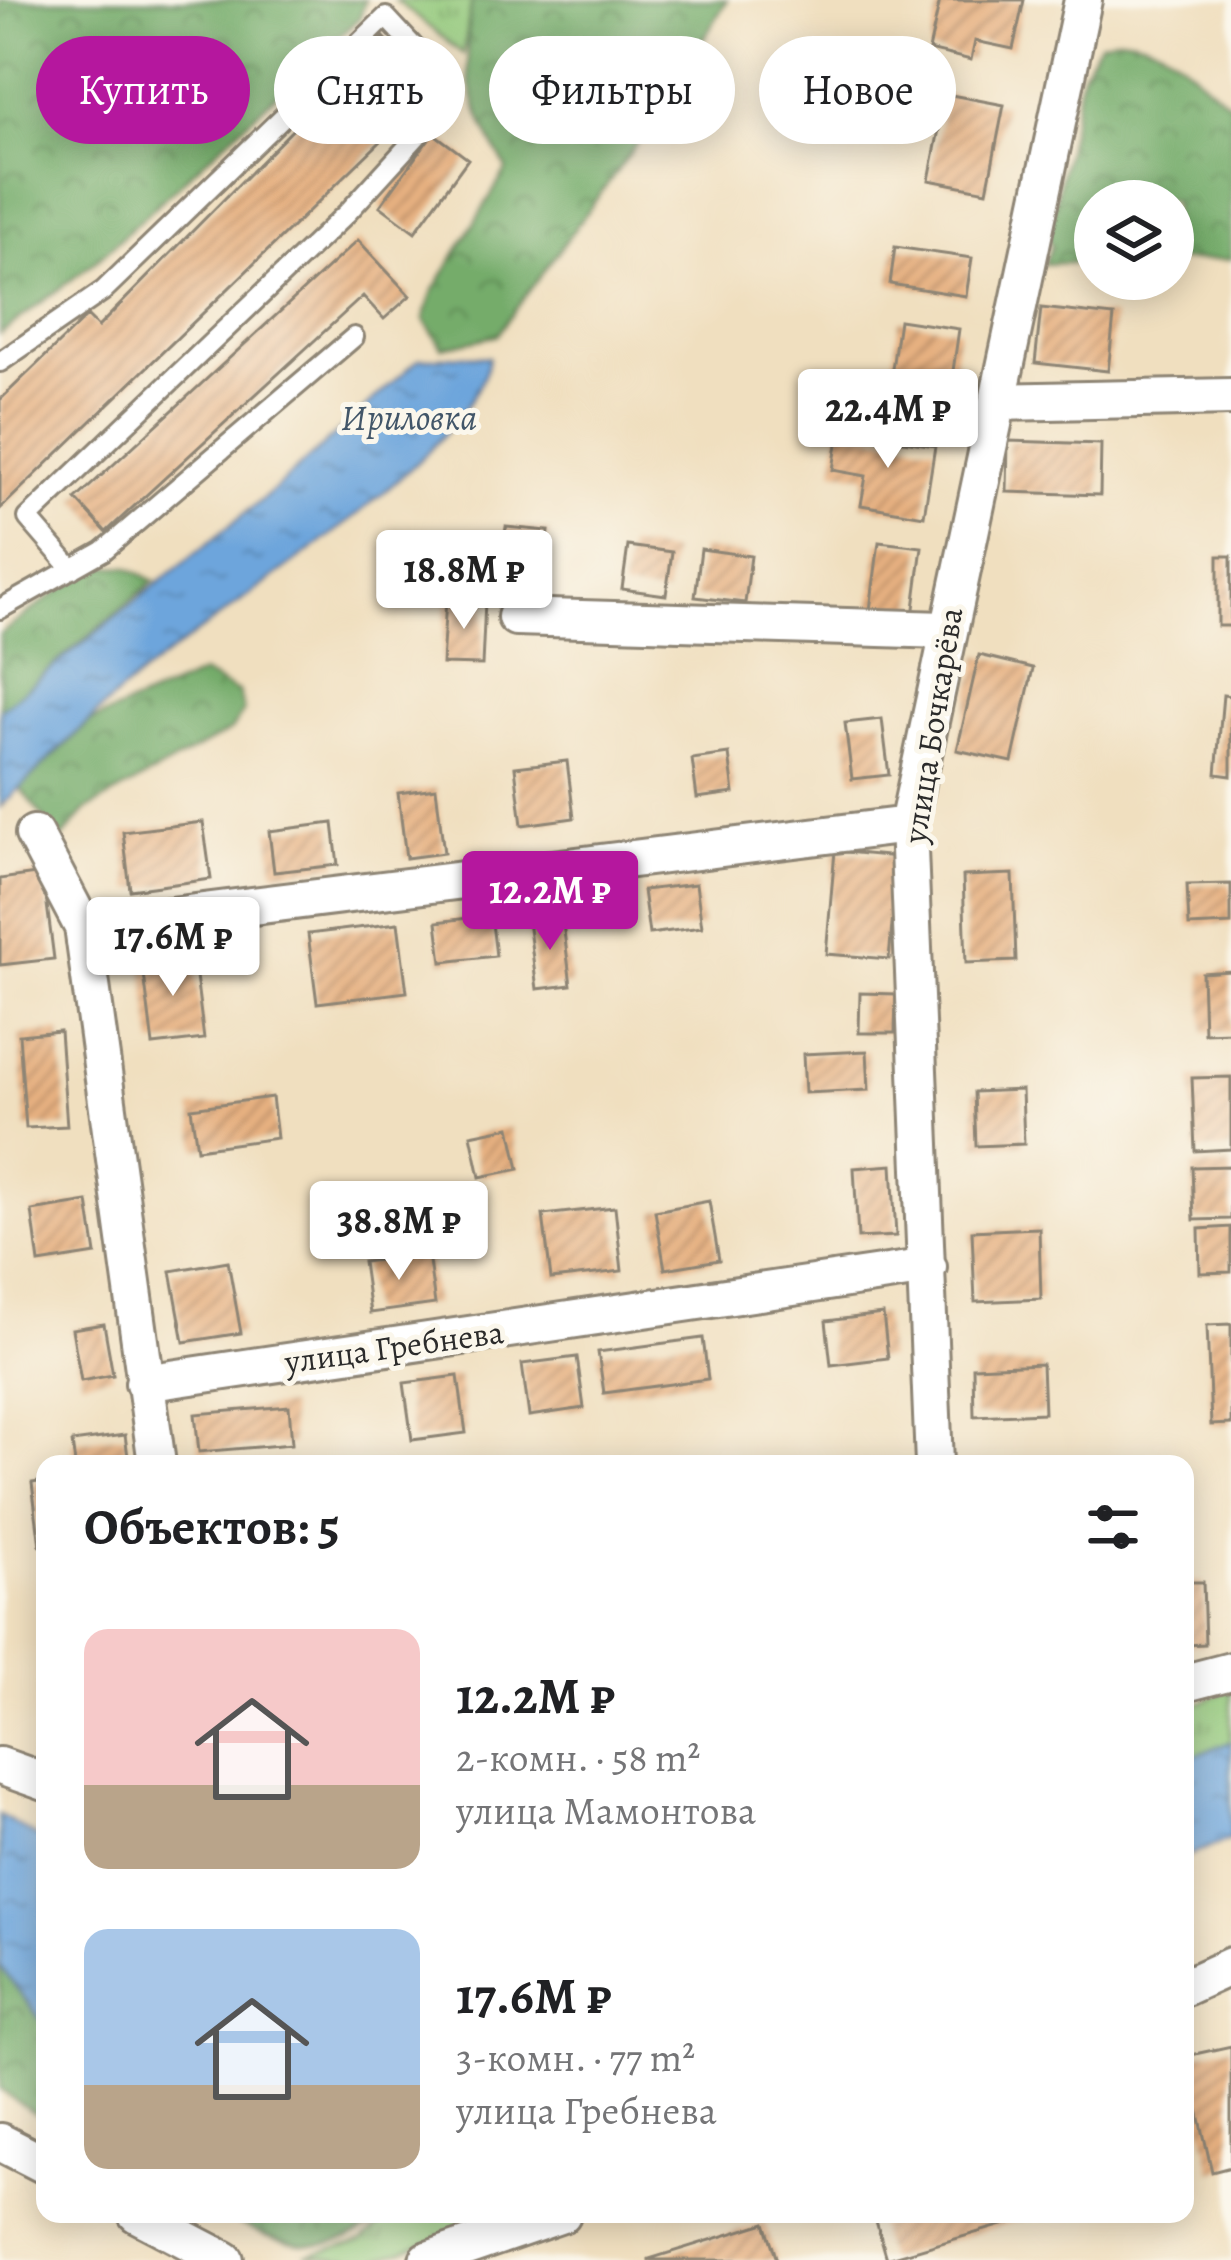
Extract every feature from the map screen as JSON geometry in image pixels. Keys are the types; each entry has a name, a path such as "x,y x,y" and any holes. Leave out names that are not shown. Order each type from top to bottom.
{"street":[{"name":"улица Бочкарёва","path":"934,1455 908,825 945,630 1083,0"},
{"path":"997,402 1231,397"},
{"path":"516,617 945,630"},
{"path":"83,927 908,825"},
{"path":"34,834 83,927 156,1455"},
{"name":"улица Гребнева","path":"144,1383 928,1267"},
{"path":"1194,1681 1231,1671"},
{"path":"0,1766 36,1779"},
{"path":"1194,1983 1231,1966"},
{"path":"0,2141 36,2160"},
{"path":"154,2223 225,2260"},
{"path":"428,2260 536,2223"}],"lane":[{"path":"0,362 103,291 386,17 453,89 440,111 348,212 28,518 72,569"},
{"path":"0,609 103,551 354,337"}],"green space":[{"path":"0,0 365,0 360,17 339,36 274,36 274,96 250,119 250,36 36,36 36,144 223,144 97,260 0,334"},
{"path":"395,0 472,0 465,42 465,36 440,36"},
{"path":"472,0 727,0 706,36 489,36 489,136 471,88"},
{"path":"1119,37 1155,45 1231,104 1231,259 1194,260 1194,180 1074,180 1074,263 1044,264 1052,246 1048,237 1082,72 1100,42"},
{"path":"493,144 637,144 496,336 442,347 424,319 432,293 507,169"},
{"path":"93,566 128,567 154,581 0,711 0,634"},
{"path":"202,674 238,692 244,711 231,730 85,811 61,840 20,788 90,722"},
{"path":"1231,1689 1231,1742 1194,1756 1194,1705"},
{"path":"0,1966 36,2013 36,2114 0,2090"},
{"path":"239,2223 378,2223 326,2243 288,2242"},
{"path":"383,2223 484,2223 375,2260 306,2255 363,2240"}],"water":[{"name":"Ириловка","path":"489,357 472,397 438,441 336,531 134,681 0,807 0,711 5,706 268,495 419,359"},
{"path":"1231,1742 1231,1839 1194,1853 1194,1756"},
{"path":"0,1815 36,1837 36,2013 0,1966"}],"building":[{"path":"940,0 1024,0 1013,49 975,41 971,60 956,56 956,36 932,36"},
{"path":"956,96 1004,105 987,191 929,180 936,144 956,144"},
{"path":"278,144 378,144 0,509 0,400 87,316 98,327"},
{"path":"425,144 448,144 468,159 415,232 380,206"},
{"path":"358,240 410,296 384,319 363,296 106,532 76,499"},
{"path":"895,247 972,258 966,296 890,284"},
{"path":"1041,308 1114,316 1108,371 1035,363"},
{"path":"899,320 959,329 949,399 889,390"},
{"path":"839,431 935,446 924,516 861,505 866,476 833,470"},
{"path":"1008,441 1101,444 1100,495 1007,492"},
{"path":"506,527 549,531 544,577 500,572"},
{"path":"879,542 922,547 913,616 870,610"},
{"path":"628,546 672,552 666,595 622,589"},
{"path":"701,549 751,556 745,603 695,597"},
{"path":"1218,556 1231,556 1231,626 1218,626"},
{"path":"446,599 485,601 482,665 442,664"},
{"path":"979,655 1033,668 1012,762 957,750"},
{"path":"1223,695 1231,696 1231,776 1216,774"},
{"path":"882,719 889,775 852,779 845,723"},
{"path":"729,754 734,793 697,798 692,759"},
{"path":"567,761 574,818 522,825 515,767"},
{"path":"436,788 444,853 406,858 398,793"},
{"path":"203,822 211,879 130,890 123,832"},
{"path":"333,823 338,865 274,872 269,831"},
{"path":"835,851 898,857 889,959 826,954"},
{"path":"43,873 54,959 0,965 0,879"},
{"path":"1013,874 1016,961 966,963 963,876"},
{"path":"696,884 702,927 649,934 643,890"},
{"path":"1231,884 1231,924 1189,926 1187,885"},
{"path":"491,915 496,956 442,962 437,922"},
{"path":"562,916 571,985 537,989 528,921"},
{"path":"398,923 407,992 317,1003 308,934"},
{"path":"193,952 204,1039 153,1045 142,958"},
{"path":"1231,971 1231,1032 1204,1033 1202,973"},
{"path":"860,993 896,994 895,1033 859,1033"},
{"path":"60,1031 67,1126 26,1128 19,1035"},
{"path":"867,1051 869,1090 805,1093 803,1054"},
{"path":"1231,1077 1231,1149 1195,1151 1192,1078"},
{"path":"1022,1090 1024,1144 976,1146 974,1092"},
{"path":"272,1097 277,1138 197,1149 191,1108"},
{"path":"510,1127 519,1169 480,1177 471,1135"},
{"path":"892,1165 896,1236 858,1238 854,1168"},
{"path":"1231,1166 1231,1219 1194,1220 1192,1167"},
{"path":"709,1201 719,1260 665,1269 655,1211"},
{"path":"88,1202 96,1254 39,1263 32,1211"},
{"path":"615,1207 622,1271 551,1279 543,1215"},
{"path":"1231,1227 1231,1272 1200,1273 1199,1229"},
{"path":"1039,1228 1041,1299 975,1302 972,1231"},
{"path":"428,1254 435,1304 370,1313 363,1262"},
{"path":"228,1261 241,1333 184,1342 171,1271"},
{"path":"883,1314 888,1358 831,1365 826,1321"},
{"path":"104,1324 113,1375 81,1381 72,1329"},
{"path":"1231,1324 1231,1424 1211,1425 1207,1325"},
{"path":"703,1338 708,1379 604,1393 598,1352"},
{"path":"577,1357 584,1408 529,1416 522,1364"},
{"path":"1042,1364 1044,1413 974,1416 973,1367"},
{"path":"458,1376 466,1433 412,1440 404,1383"},
{"path":"289,1406 292,1444 199,1452 195,1414"},
{"path":"125,1435 128,1455 74,1455 72,1442"},
{"path":"1194,1582 1203,1582 1205,1644 1194,1645"},
{"path":"1231,2046 1231,2167 1212,2172 1194,2092 1194,2054"},
{"path":"765,2223 777,2260 649,2260 649,2259"},
{"path":"877,2223 1010,2223 887,2259"}]}
